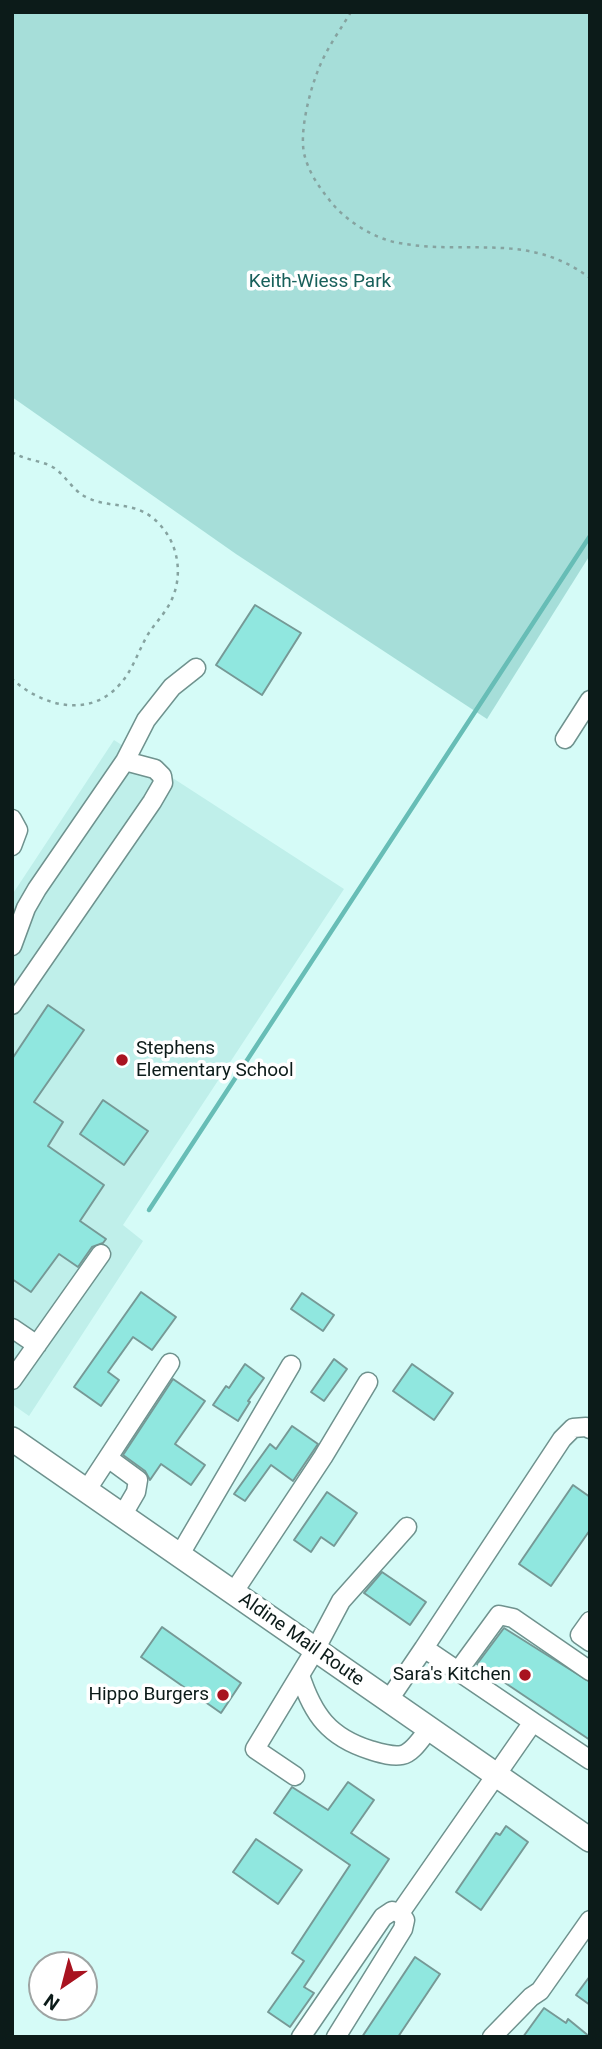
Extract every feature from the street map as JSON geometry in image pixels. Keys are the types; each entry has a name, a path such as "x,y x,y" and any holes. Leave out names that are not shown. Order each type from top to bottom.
{"main road":[{"name":"Aldine Mail Route","path":"12,1439 590,1840"}],"lane":[{"path":"12,946 26,908 37,889 125,761 146,720 172,687 196,668"},
{"path":"565,739 590,700"},
{"path":"12,1005 163,783 162,776 155,769 125,761"},
{"path":"12,819 18,830 12,846"},
{"path":"12,1380 101,1254"},
{"path":"12,1328 37,1345"},
{"path":"86,1491 170,1363"},
{"path":"179,1556 290,1365"},
{"path":"233,1593 323,1457 368,1382"},
{"path":"388,1701 562,1439 573,1428 590,1429"},
{"path":"108,1458 138,1480 136,1492 122,1516"},
{"path":"295,1776 255,1749 315,1650 341,1601 407,1527"},
{"path":"458,1671 499,1615 513,1618 590,1671"},
{"path":"590,1620 580,1636 590,1642"},
{"path":"424,1648 590,1760"},
{"path":"300,1675 309,1701 318,1715 334,1733 351,1744 384,1755 402,1755 411,1751 429,1729"},
{"path":"400,1913 533,1722"},
{"path":"301,2037 383,1917 392,1911 400,1913 405,1920 403,1929 336,2037"},
{"path":"492,2037 540,1991 590,1920"}],"path":[{"path":"351,12 319,68 304,127 303,153 313,179 338,211 390,241 433,248 481,246 533,250 560,260 590,278"},
{"path":"12,452 27,460 55,468 86,498 131,506 151,516 173,544 178,567 178,579 171,601 147,636 127,676 103,698 84,705 52,703 29,692 12,679"}],"shaded area":[{"name":"Stephens Elementary School","path":"114,740 344,889 123,1225 143,1241 29,1416 12,1404 12,895"}],"green space":[{"name":"Keith-Wiess Park","path":"12,12 590,12 590,555 487,719 236,554 12,397"}],"building":[{"path":"255,605 301,633 262,695 216,665"},
{"path":"48,1005 84,1030 34,1102 63,1122 48,1146 104,1185 80,1221 106,1239 92,1247 78,1267 59,1254 31,1292 12,1279 12,1059"},
{"path":"103,1100 148,1131 124,1165 80,1134"},
{"path":"141,1292 176,1317 152,1350 133,1337 108,1372 119,1380 101,1406 74,1387"},
{"path":"302,1293 334,1315 323,1331 291,1309"},
{"path":"334,1359 347,1369 324,1401 311,1392"},
{"path":"245,1364 264,1378 238,1421 213,1405 226,1386 229,1388"},
{"path":"412,1364 453,1393 434,1420 393,1391"},
{"path":"173,1379 205,1401 175,1444 205,1465 191,1485 161,1464 150,1480 145,1471 123,1455"},
{"path":"292,1426 318,1444 293,1481 271,1465 245,1501 234,1494 270,1444 276,1449"},
{"path":"573,1485 590,1497 590,1530 551,1586 519,1564"},
{"path":"327,1492 357,1513 334,1546 321,1537 311,1552 294,1540"},
{"path":"382,1572 426,1602 410,1625 364,1593"},
{"path":"162,1627 241,1683 221,1713 141,1657"},
{"path":"504,1628 590,1682 590,1740 477,1664"},
{"path":"348,1782 374,1800 351,1833 389,1859 304,1987 314,1993 290,2027 268,2012 304,1961 292,1953 350,1865 274,1813 292,1787 328,1810"},
{"path":"506,1826 528,1842 481,1910 456,1892 496,1833 500,1835"},
{"path":"256,1839 302,1870 278,1904 233,1872"},
{"path":"415,1957 440,1974 398,2037 362,2037"},
{"path":"590,1976 590,2005 576,1995"},
{"path":"544,2008 566,2023 568,2019 590,2037 523,2037"}],"waterway":[{"path":"149,1210 590,536"}],"place":[{"name":"Stephens Elementary School","path":"122,1060"},
{"name":"Sara's Kitchen","path":"525,1675"},
{"name":"Hippo Burgers","path":"223,1695"}]}
